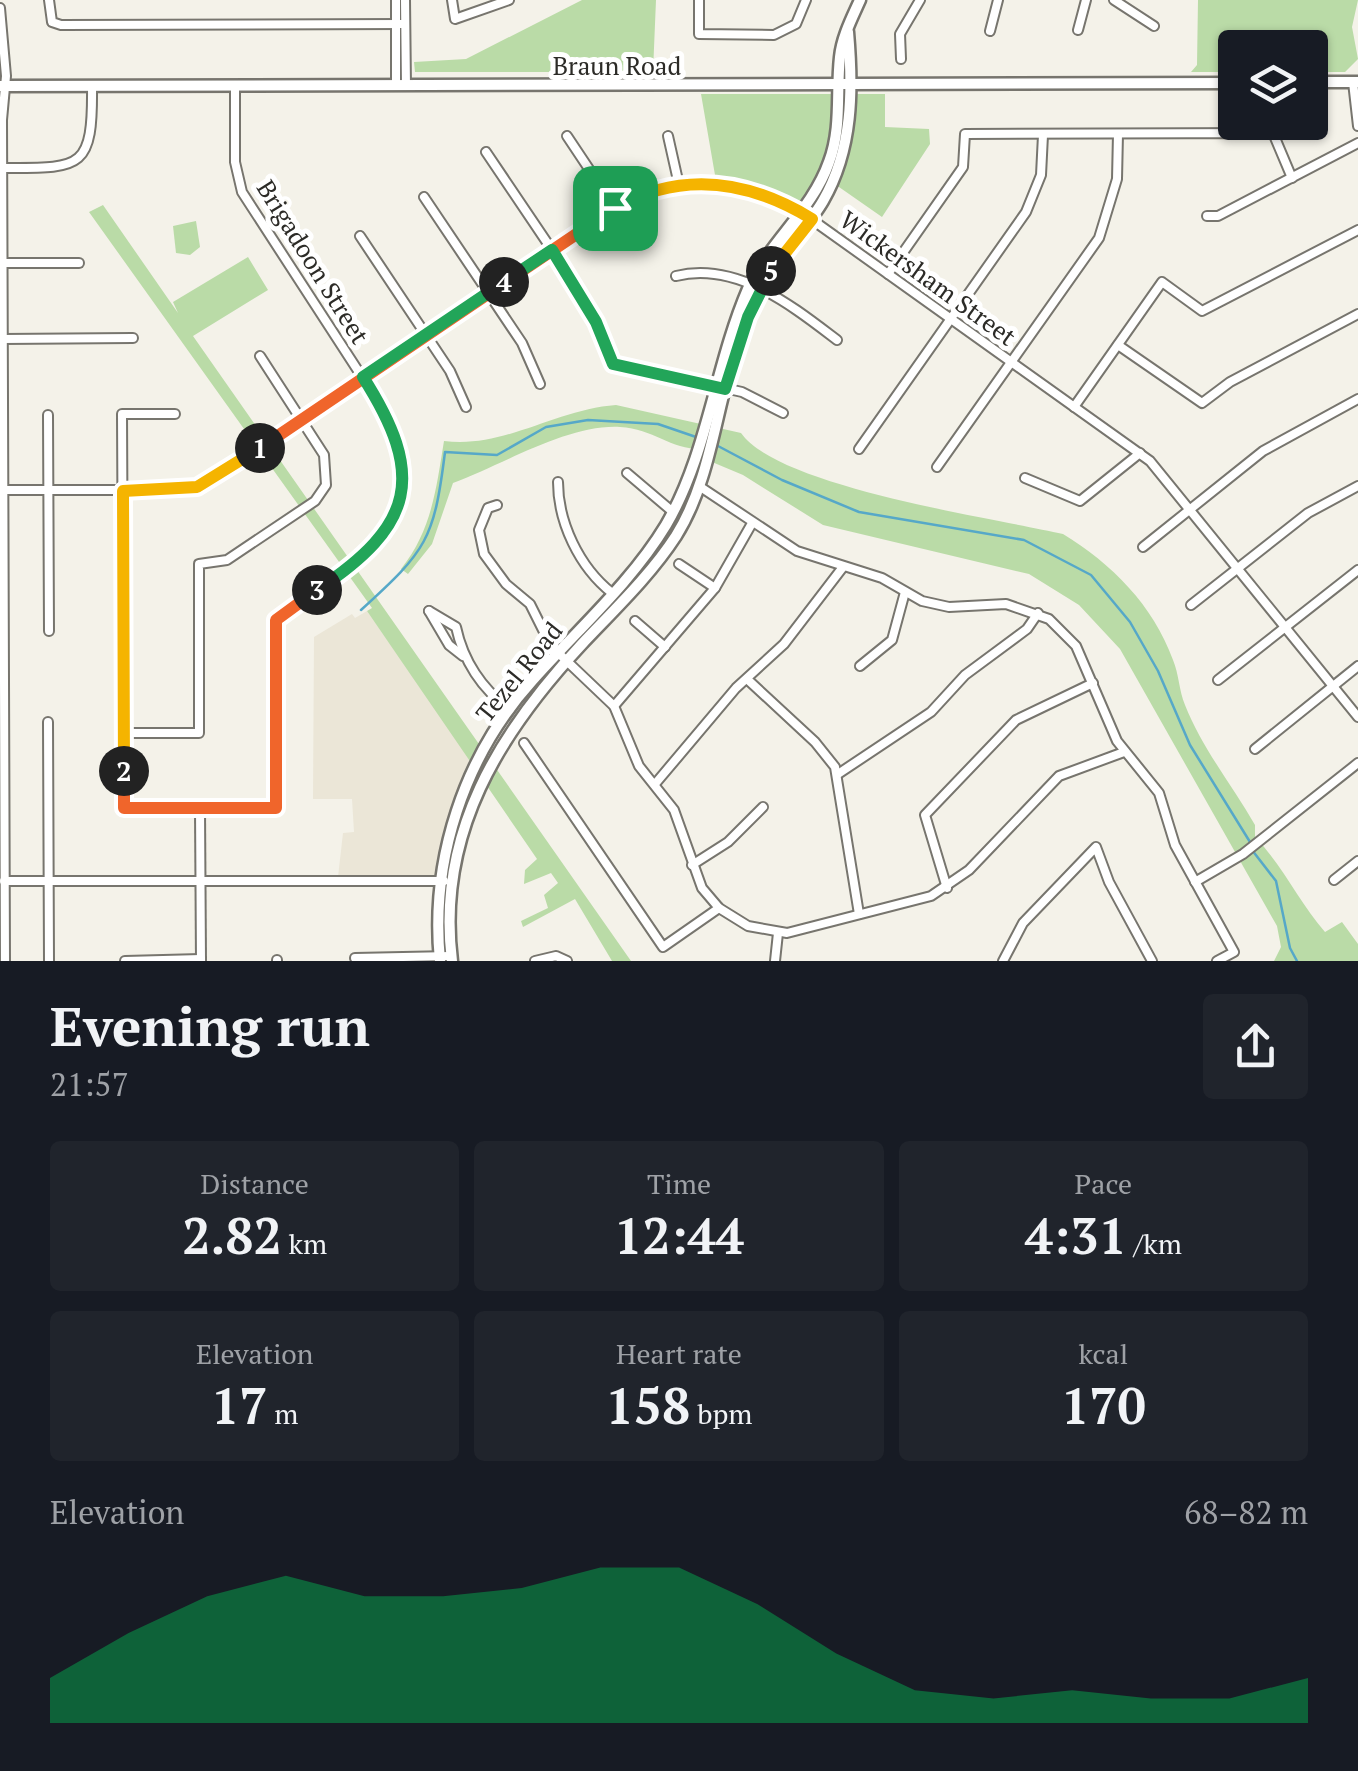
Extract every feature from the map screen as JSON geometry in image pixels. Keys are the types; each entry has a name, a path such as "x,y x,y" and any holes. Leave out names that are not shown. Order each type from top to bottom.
{"main road":[{"name":"Tezel Road","path":"446,959 447,882 464,790 510,709 662,555 698,486 720,388 755,287 807,216 842,156 848,32 860,0"},
{"path":"1328,82 1355,82"},
{"name":"Braun Road","path":"1,85 1218,83"},
{"name":"Tezel Road","path":"447,882 481,780 520,715 673,512 706,440"}],"street":[{"path":"49,0 52,22 401,24"},
{"path":"396,0 401,24"},
{"path":"400,86 404,0"},
{"path":"452,0 456,18 509,0"},
{"path":"699,0 700,34 783,33 796,24 806,0"},
{"path":"900,58 900,34 920,0"},
{"path":"990,31 998,0"},
{"path":"1078,30 1086,0"},
{"path":"1114,0 1154,26"},
{"path":"0,8 6,76 1,85 4,961"},
{"path":"1355,82 1358,126"},
{"path":"2,168 62,167 77,160 92,136 92,86"},
{"name":"Brigadoon Street","path":"200,809 276,808 276,620 369,552 391,521 401,491 400,444 363,377 242,192 236,162 234,87"},
{"path":"888,274 963,168 966,134 1272,133 1292,178"},
{"path":"937,468 1099,238 1117,179 1118,134"},
{"path":"860,449 1032,200 1041,175 1044,135"},
{"path":"567,136 615,208"},
{"path":"668,136 679,185"},
{"path":"1207,216 1218,216 1358,143"},
{"path":"486,152 596,322 613,364 748,394 783,414"},
{"name":"Wickersham Street","path":"2,490 185,490 203,485 615,208 646,193 679,185 718,183 755,190 807,216 1140,453 1190,508 1358,716"},
{"path":"424,196 522,343 540,384"},
{"path":"1074,407 1162,282 1202,311 1358,230"},
{"path":"360,236 457,383 466,408"},
{"path":"2,263 79,264"},
{"path":"676,276 720,272 755,287 837,340"},
{"path":"1118,345 1202,403 1230,382 1358,314"},
{"path":"2,338 133,338"},
{"path":"124,734 199,732 198,564 227,560 323,492 328,474 325,459 260,356"},
{"path":"1143,547 1271,446 1358,399"},
{"path":"125,960 200,960 200,809 124,808 122,414 175,414"},
{"path":"48,415 48,631"},
{"path":"1025,478 1080,501 1140,453"},
{"path":"626,473 673,512"},
{"path":"558,482 561,519 594,576 612,593"},
{"path":"698,486 796,552 882,578 904,592 940,606 1006,604 1038,613 1069,638 1124,752 1160,793 1175,845 1234,952 1217,961"},
{"path":"1191,605 1308,512 1358,486"},
{"path":"497,505 488,508 481,520 480,546 506,584 530,604 543,636 614,706 639,766 679,821 702,888 719,908 748,926 778,933 921,900 948,888 1051,782 1077,766 1124,752"},
{"path":"614,706 715,588 752,525"},
{"path":"679,564 715,588"},
{"path":"655,784 747,679 784,644 843,567"},
{"path":"1218,680 1358,570"},
{"path":"860,666 892,640 904,592"},
{"path":"464,656 449,645 429,611 456,628 464,656 489,693 510,709"},
{"path":"838,774 931,712 965,675 1027,629 1038,613"},
{"path":"634,620 666,646"},
{"path":"1255,749 1358,666"},
{"path":"747,679 816,742 838,774 859,914"},
{"path":"948,888 925,815 1016,720 1093,683"},
{"path":"48,722 49,961"},
{"path":"524,743 663,947 719,908"},
{"path":"1196,882 1243,854 1358,762"},
{"path":"692,865 728,842 763,807"},
{"path":"1003,961 1023,922 1096,846 1109,882 1152,961"},
{"path":"1334,880 1358,860"},
{"path":"4,881 447,882"},
{"path":"775,961 778,933"},
{"path":"536,961 556,956 567,961"},
{"path":"355,958 446,959"}],"shaded area":[{"path":"367,611 472,762 446,826 436,878 338,877 343,833 354,832 352,799 313,799 314,637 352,614 355,618"}],"green space":[{"path":"582,0 656,0 653,72 415,72 414,62 466,59"},
{"path":"1198,0 1358,0 1352,27 1358,59 1345,72 1328,72 1328,30 1218,30 1218,72 1191,72 1197,65"},
{"path":"701,94 885,94 885,127 929,129 930,144 882,217 839,187 815,180 802,201 796,201 715,175"},
{"path":"103,205 178,313 173,302 248,257 268,290 193,336 631,961 612,961 575,899 523,927 521,921 548,908 544,895 558,883 551,873 524,884 525,870 537,859 367,611 372,608 89,212"},
{"path":"196,221 200,247 190,255 176,253 173,226"},
{"path":"616,405 741,433 763,452 841,484 1063,534 1081,546 1129,588 1154,621 1173,660 1192,721 1255,825 1255,837 1325,932 1342,922 1358,944 1358,961 1274,961 1281,947 1277,926 1120,649 1079,605 1029,574 823,525 743,475 712,462 715,448 688,448 620,427 557,439 453,483 432,544 408,574 401,569 426,524 444,441 487,439 573,413"}],"waterway":[{"path":"361,610 424,542 437,505 445,452 497,455 546,427 588,420 658,424 696,437"},
{"path":"718,446 782,480 859,512 1024,540 1091,575 1130,622 1158,671 1190,745 1250,842"},
{"path":"1252,850 1276,881 1290,948 1297,961"}],"route":[{"path":"615,208 552,250 426,334 209,482 185,490 123,491 124,808 276,808 276,620 369,552 391,521 401,491 400,444 363,377 552,250 596,322 613,364 725,389 735,350 760,290 812,219 755,190 718,183 665,187 615,208"}]}
